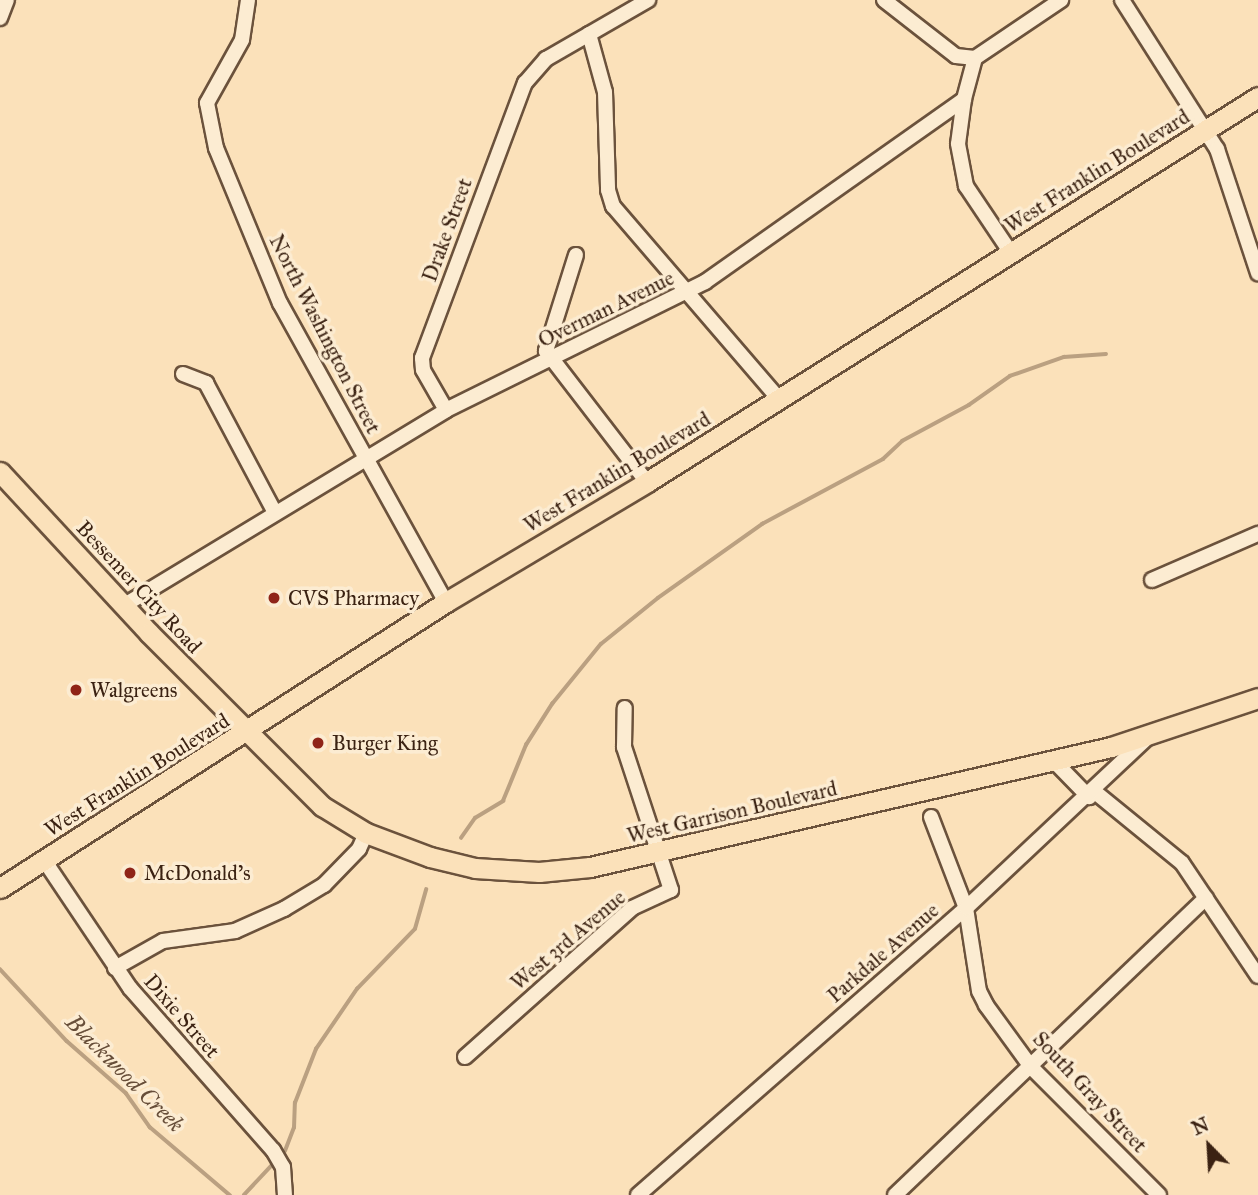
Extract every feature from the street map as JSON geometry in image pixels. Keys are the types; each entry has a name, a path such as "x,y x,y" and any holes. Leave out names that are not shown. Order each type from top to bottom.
{"main road":[{"name":"West Franklin Boulevard","path":"0,888 446,602 647,482 1258,97"},
{"name":"Bessemer City Road","path":"0,472 245,733"},
{"name":"West Garrison Boulevard","path":"245,733 322,806 366,833 430,857 518,872 565,871 660,852 1053,760 1149,736 1258,698"}],"street":[{"path":"0,18 7,0"},
{"name":"North Washington Street","path":"248,0 242,40 211,92 206,113 271,282 446,602"},
{"path":"648,0 589,34 605,92 608,190 613,206 685,294 779,399"},
{"path":"884,0 956,56 975,58 1061,0"},
{"path":"1122,0 1217,149 1258,273"},
{"name":"Drake Street","path":"446,410 423,370 422,358 517,99 538,66 589,34"},
{"path":"975,58 964,99 958,144 966,186 1011,253"},
{"name":"Overman Avenue","path":"123,606 274,511 446,410 685,294 964,99"},
{"path":"576,255 547,341 551,360 647,482"},
{"path":"183,374 206,383 274,511"},
{"path":"1152,580 1258,534"},
{"name":"West 3rd Avenue","path":"465,1057 632,908 668,894 672,884 624,747 625,708"},
{"name":"Parkdale Avenue","path":"638,1195 966,908 1092,794 1149,736"},
{"path":"1053,760 1092,794 1171,851 1258,976"},
{"name":"South Gray Street","path":"931,817 966,908 979,991 1031,1067 1159,1195"},
{"path":"115,968 163,941 235,931 284,909 324,885 359,849 366,833"},
{"name":"Dixie Street","path":"44,860 115,968 273,1150 283,1167 285,1195"},
{"path":"895,1195 1206,898"}],"waterway":[{"path":"461,838 475,818 503,801 526,745 552,704 601,644 658,598 762,524 883,459 902,441 969,405 1010,376 1064,357 1106,354"},
{"path":"285,1151 294,1128 295,1103 316,1049 357,989 415,929 426,890"},
{"name":"Blackwood Creek","path":"0,969 67,1041 126,1093 150,1127 230,1195"},
{"path":"244,1195 272,1165"}],"place":[{"name":"CVS Pharmacy","path":"274,598"},
{"name":"Walgreens","path":"76,690"},
{"name":"Burger King","path":"318,743"},
{"name":"McDonald's","path":"130,873"}]}
